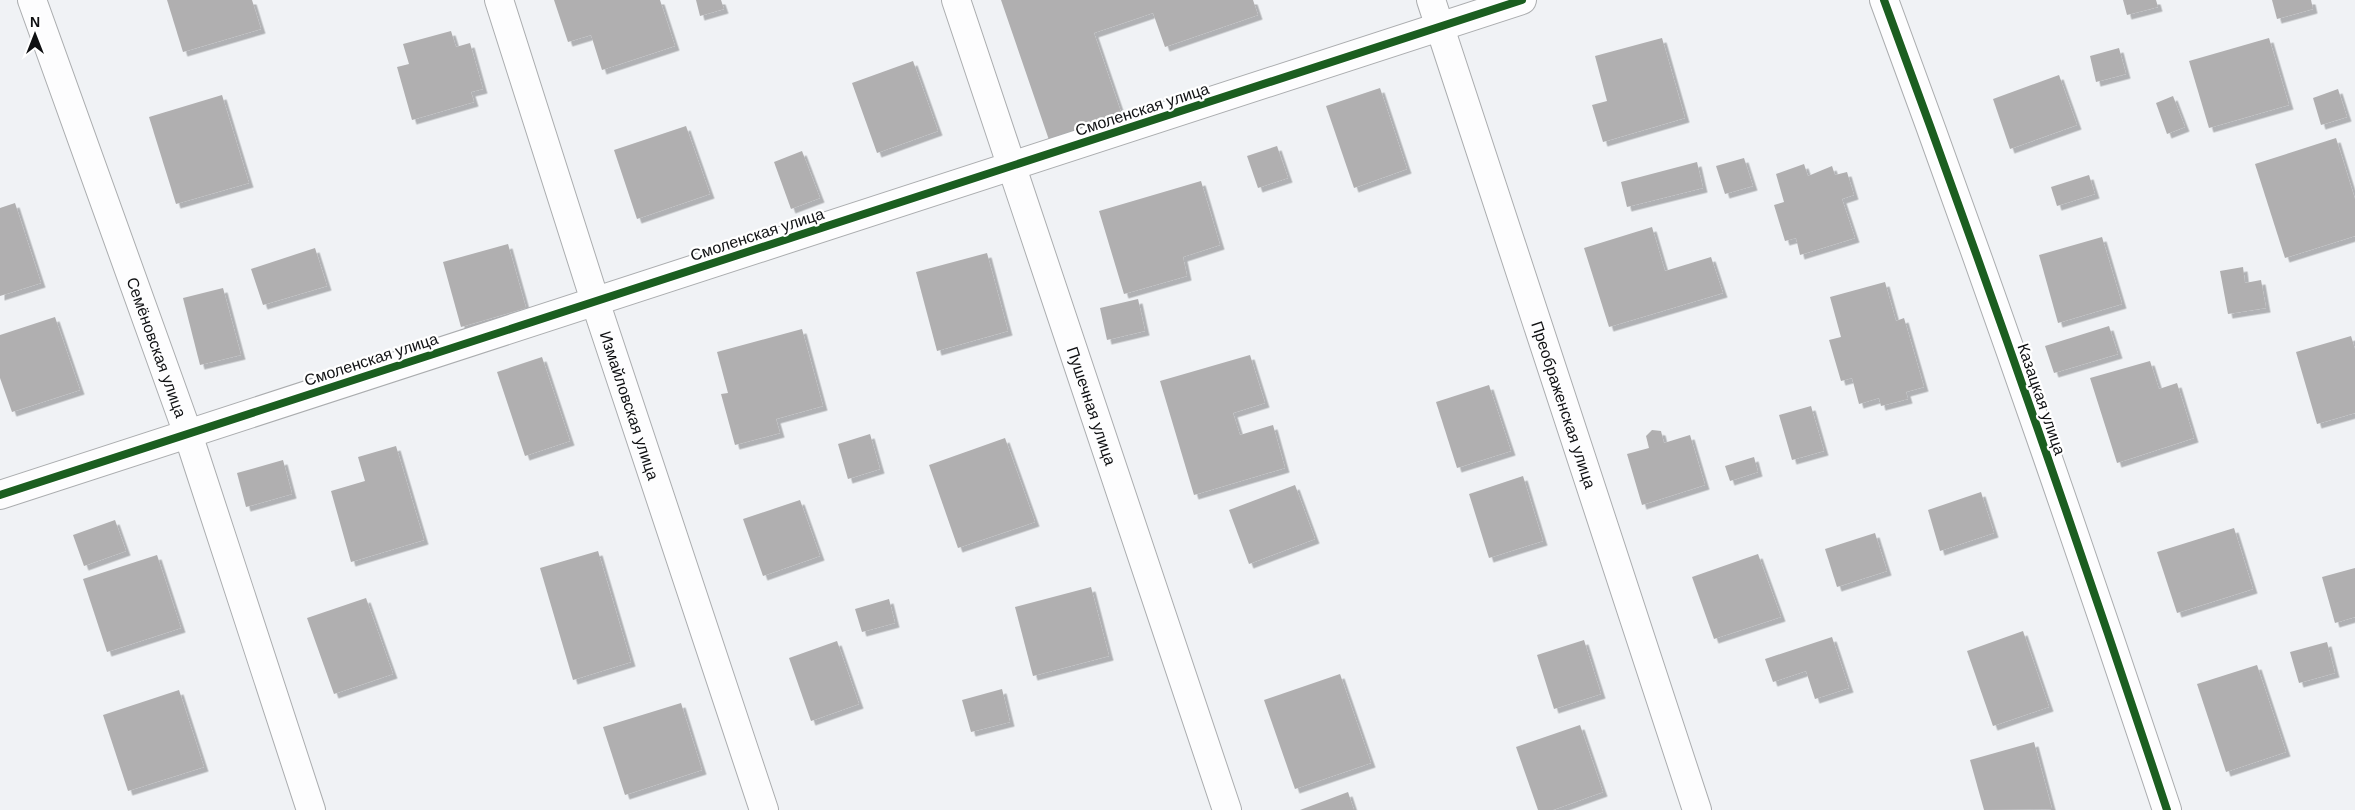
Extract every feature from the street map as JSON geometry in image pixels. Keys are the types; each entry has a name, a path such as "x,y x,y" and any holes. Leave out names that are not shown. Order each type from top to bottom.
{"street":[{"name":"Семёновская улица","path":"32,0 188,434 311,810"},
{"name":"Измайловская улица","path":"499,0 595,301 764,810"},
{"name":"Пушечная улица","path":"956,0 1226,810"},
{"name":"Преображенская улица","path":"1431,0 1697,810"},
{"name":"Смоленская улица","path":"0,494 1522,0"},
{"name":"Казацкая улица","path":"1884,0 1973,240 2105,624 2166,810"}],"building":[{"path":"167,0 252,0 261,29 183,52"},
{"path":"554,0 660,0 675,46 602,70 591,35 568,42"},
{"path":"696,0 721,0 724,9 700,16"},
{"path":"1001,0 1253,0 1258,15 1165,47 1153,13 1094,33 1122,115 1049,140"},
{"path":"2123,0 2156,0 2158,7 2127,15"},
{"path":"2272,0 2311,0 2313,9 2277,19"},
{"path":"451,31 456,47 470,43 483,89 471,92 474,102 412,120 397,67 409,64 403,44"},
{"path":"1662,38 1685,118 1603,142 1592,105 1607,101 1595,56"},
{"path":"2269,38 2289,105 2209,128 2189,61"},
{"path":"2119,48 2126,74 2096,82 2090,56"},
{"path":"913,61 938,131 877,153 852,83"},
{"path":"2059,75 2077,125 2010,149 1993,99"},
{"path":"1380,88 1407,169 1354,188 1326,106"},
{"path":"2338,89 2347,117 2321,125 2313,98"},
{"path":"222,95 249,183 176,204 149,117"},
{"path":"2173,96 2185,127 2167,134 2156,103"},
{"path":"686,126 710,194 637,219 614,150"},
{"path":"2336,138 2355,199 2355,236 2285,258 2255,164"},
{"path":"1277,146 1288,178 1258,188 1247,156"},
{"path":"802,151 820,198 791,209 774,162"},
{"path":"1744,158 1753,186 1725,194 1716,166"},
{"path":"1697,162 1703,188 1627,207 1621,182"},
{"path":"1804,164 1808,176 1832,166 1835,175 1847,172 1854,195 1842,199 1855,238 1800,255 1796,238 1785,241 1774,205 1784,202 1776,174"},
{"path":"2089,175 2095,194 2057,206 2051,187"},
{"path":"1201,181 1220,245 1183,257 1187,276 1124,294 1099,211"},
{"path":"15,203 41,283 0,296 0,208"},
{"path":"1652,227 1665,271 1711,257 1723,293 1609,327 1584,248"},
{"path":"2102,237 2122,304 2058,323 2039,255"},
{"path":"508,244 526,308 461,327 443,262"},
{"path":"315,248 327,286 263,305 251,269"},
{"path":"987,253 1008,331 937,351 916,272"},
{"path":"2243,267 2245,283 2261,280 2266,308 2228,314 2220,271"},
{"path":"1885,282 1896,321 1904,318 1924,387 1906,392 1908,399 1881,406 1879,398 1859,404 1852,378 1841,381 1829,340 1841,337 1830,297"},
{"path":"223,288 241,355 200,365 183,298"},
{"path":"1138,299 1145,331 1107,340 1100,308"},
{"path":"55,317 80,390 12,412 0,378 0,335"},
{"path":"2109,326 2118,354 2054,373 2045,346"},
{"path":"802,329 823,406 776,419 780,433 735,445 721,394 728,393 717,352"},
{"path":"2351,336 2355,349 2355,413 2317,424 2296,352"},
{"path":"1250,355 1265,403 1233,413 1240,435 1273,425 1285,468 1194,495 1160,381"},
{"path":"542,357 570,441 525,456 497,372"},
{"path":"2150,361 2159,389 2177,383 2194,438 2117,463 2090,378"},
{"path":"1489,385 1511,451 1457,468 1436,402"},
{"path":"1811,406 1824,451 1792,460 1779,415"},
{"path":"1652,430 1661,431 1664,443 1690,435 1705,485 1642,505 1627,454 1649,448 1646,436"},
{"path":"870,434 880,469 848,479 838,444"},
{"path":"1005,438 1035,522 958,548 929,465"},
{"path":"396,446 424,540 351,562 331,491 365,481 358,457"},
{"path":"1754,457 1758,472 1730,481 1725,466"},
{"path":"283,460 292,494 246,507 237,473"},
{"path":"1523,476 1543,541 1489,558 1469,494"},
{"path":"1295,485 1315,539 1249,564 1229,510"},
{"path":"1981,492 1994,533 1940,551 1928,510"},
{"path":"800,500 820,556 763,576 743,519"},
{"path":"115,520 126,551 84,566 73,535"},
{"path":"2234,528 2253,589 2177,613 2157,552"},
{"path":"1875,533 1887,571 1837,587 1825,549"},
{"path":"598,551 631,662 573,680 540,568"},
{"path":"1758,554 1781,617 1714,639 1692,577"},
{"path":"157,555 181,628 107,652 83,579"},
{"path":"2355,568 2355,617 2335,623 2322,577"},
{"path":"1091,587 1109,656 1033,676 1015,607"},
{"path":"366,598 393,674 334,694 307,618"},
{"path":"889,599 895,623 862,632 855,609"},
{"path":"2023,631 2049,707 1993,726 1967,651"},
{"path":"1832,637 1849,688 1815,699 1806,671 1773,682 1765,659"},
{"path":"1584,640 1601,694 1554,709 1537,655"},
{"path":"837,641 859,704 811,721 789,658"},
{"path":"2327,642 2335,673 2299,683 2290,652"},
{"path":"2257,665 2286,752 2226,772 2197,684"},
{"path":"1340,674 1371,763 1295,789 1264,700"},
{"path":"1002,689 1010,722 971,732 962,700"},
{"path":"179,690 204,767 128,791 103,715"},
{"path":"681,703 702,770 625,795 603,727"},
{"path":"1580,725 1603,792 1553,810 1538,810 1516,747"},
{"path":"2034,742 2052,809 1984,810 1970,760"},
{"path":"1348,792 1354,810 1300,810"}],"cycle path":[{"path":"0,495 1522,0"},
{"path":"1884,0 2029,403 2167,810"}]}
